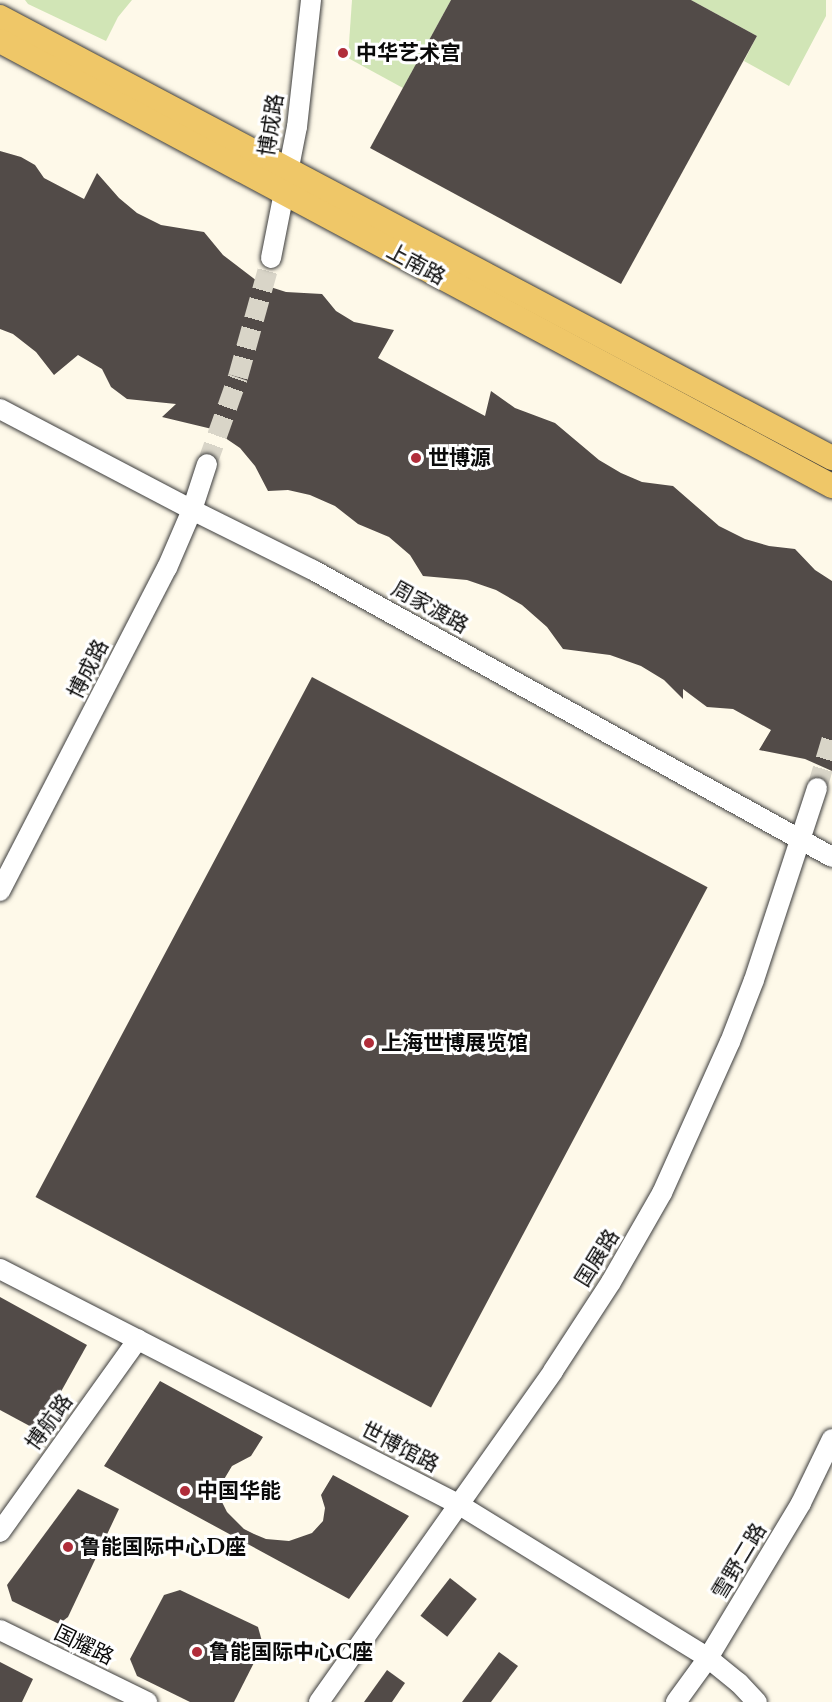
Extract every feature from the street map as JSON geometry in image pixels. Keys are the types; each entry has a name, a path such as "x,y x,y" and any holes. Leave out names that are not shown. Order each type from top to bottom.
{"main road":[{"name":"上南路","path":"0,17 286,181 832,486"},
{"name":"上南路","path":"0,41 286,181 832,458"}],"street":[{"name":"博成路","path":"271,258 303,81 311,0"},
{"name":"周家渡路","path":"0,409 192,510 313,570 832,857"},
{"name":"博成路","path":"0,891 166,568 192,510 207,464"},
{"name":"国展路","path":"319,1702 557,1365 627,1255 662,1193 730,1042 817,788"},
{"name":"世博馆路","path":"0,1269 458,1504 708,1658 739,1683 757,1702"},
{"name":"博航路","path":"0,1532 138,1339"},
{"name":"雪野二路","path":"676,1702 708,1658 801,1503 832,1439"},
{"name":"国耀路","path":"0,1630 147,1702"}],"green space":[{"path":"25,0 132,0 118,17 106,41 28,4"},
{"path":"352,0 451,0 403,88 348,58"},
{"path":"691,0 826,0 826,16 789,86 744,61 757,36"}],"building":[{"name":"中华艺术宫","path":"451,0 691,0 757,36 621,284 370,148"},
{"name":"世博源","path":"0,151 21,157 35,165 44,178 84,199 97,173 119,198 137,213 161,225 204,232 223,255 261,284 286,292 322,294 336,311 354,322 394,330 378,358 485,416 491,391 515,408 555,423 599,460 621,473 642,482 673,486 719,526 745,539 769,546 795,549 815,570 832,581 832,771 805,759 759,750 771,730 733,709 707,707 683,689 683,699 664,680 641,666 610,655 563,649 547,627 522,605 496,590 467,580 423,576 410,555 389,537 358,524 335,506 310,495 288,490 268,491 255,466 240,448 212,429 162,417 176,404 127,399 111,387 102,369 78,355 54,375 36,352 13,334 0,329"},
{"name":"上海世博展览馆","path":"312,677 708,887 431,1407 35,1197"},
{"path":"0,1297 87,1345 39,1431 0,1410"},
{"name":"中国华能","path":"160,1381 263,1437 251,1456 232,1466 220,1486 222,1502 227,1512 244,1529 266,1539 289,1541 312,1533 323,1521 325,1508 321,1495 333,1475 409,1516 349,1599 104,1466"},
{"name":"鲁能国际中心D座","path":"78,1489 119,1509 68,1617 59,1624 12,1601 7,1585"},
{"path":"450,1578 477,1599 447,1637 420,1616"},
{"name":"鲁能国际中心C座","path":"180,1590 258,1627 263,1645 234,1702 190,1702 137,1676 130,1659 164,1595"},
{"path":"499,1652 518,1666 491,1702 462,1702"},
{"path":"0,1662 33,1679 22,1702 0,1702"},
{"path":"387,1670 405,1683 392,1702 364,1702"}],"tunnel":[{"path":"207,464 238,377 271,258"},
{"path":"817,788 832,738"}],"place":[{"name":"中华艺术宫","path":"343,53"},
{"name":"世博源","path":"416,458"},
{"name":"上海世博展览馆","path":"369,1043"},
{"name":"中国华能","path":"185,1491"},
{"name":"鲁能国际中心D座","path":"68,1547"},
{"name":"鲁能国际中心C座","path":"197,1652"}]}
